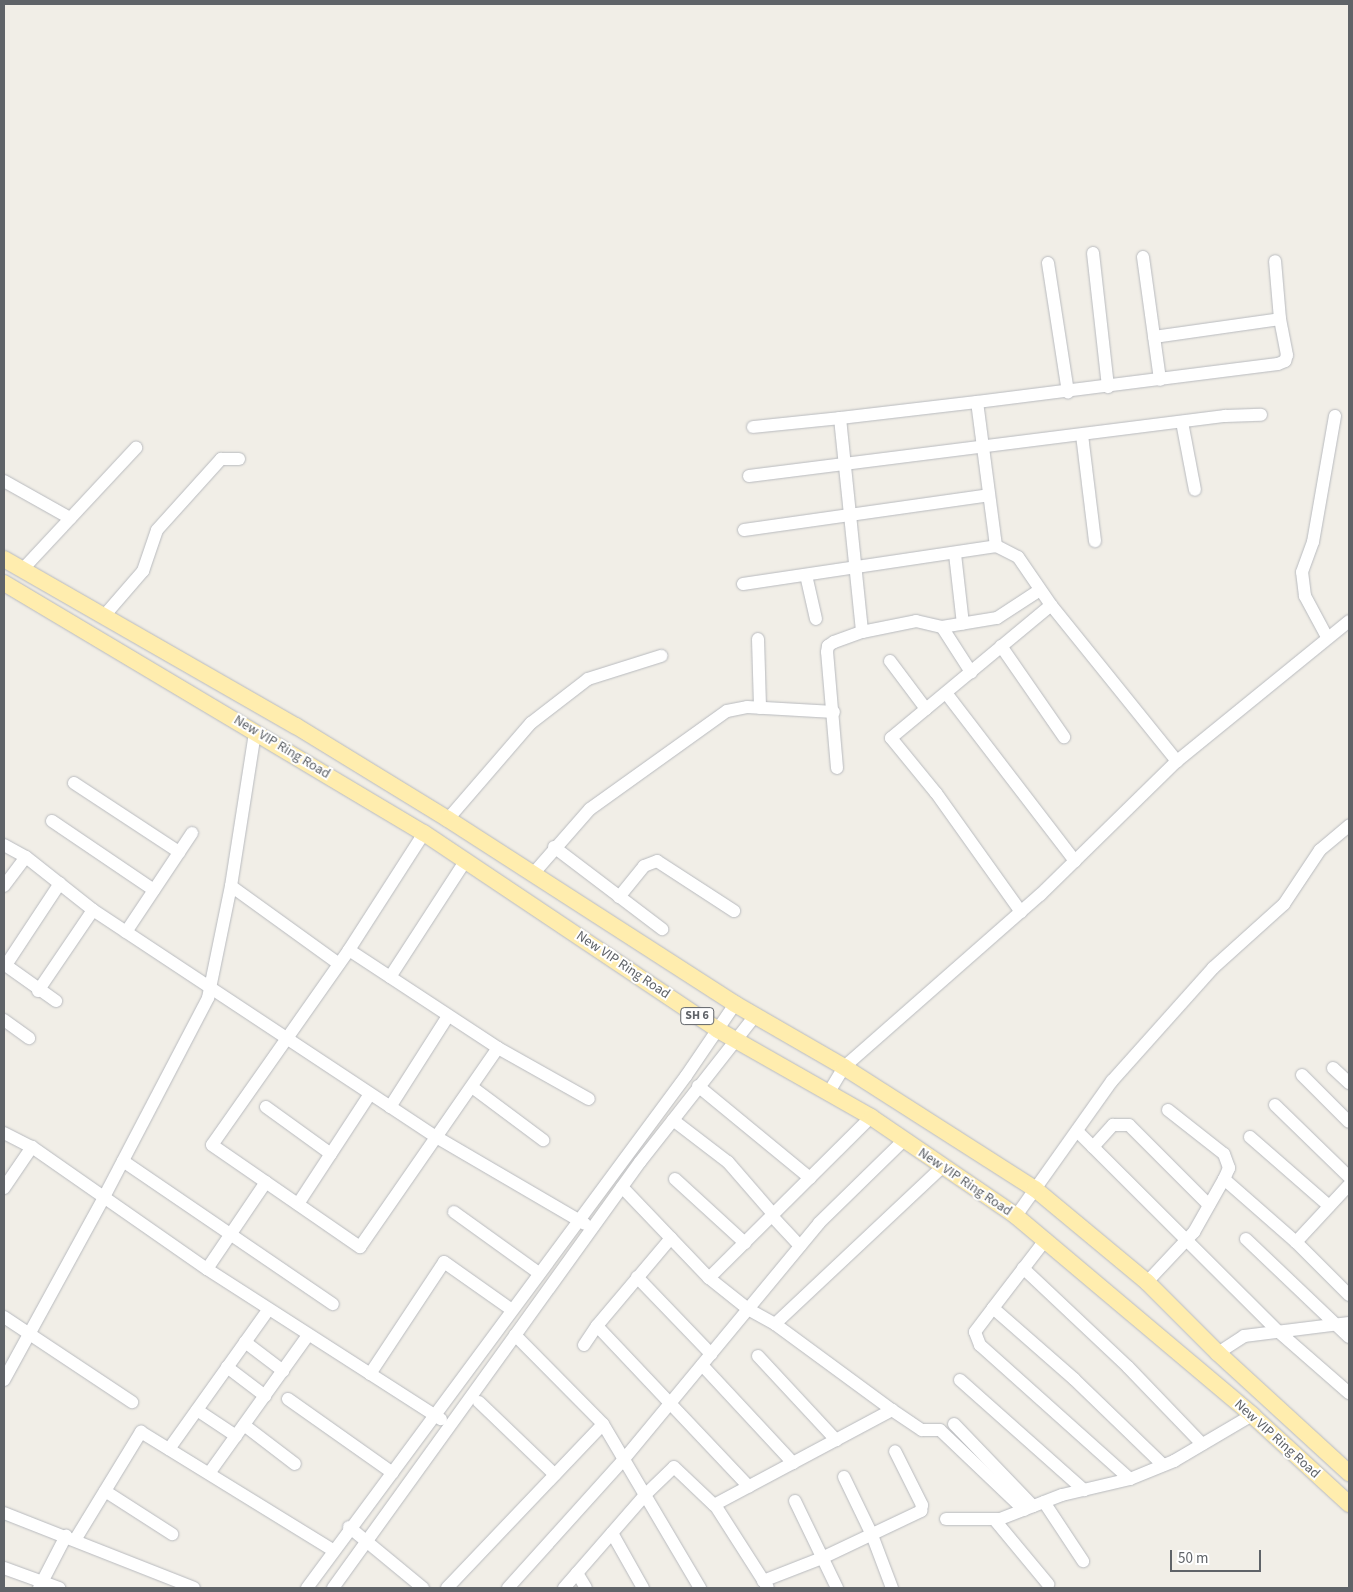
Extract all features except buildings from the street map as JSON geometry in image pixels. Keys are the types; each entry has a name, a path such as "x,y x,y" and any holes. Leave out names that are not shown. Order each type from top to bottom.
{"main road":[{"name":"New VIP Ring Road","path":"4,559 296,726 448,819 735,1004 844,1066 1035,1189 1147,1282 1218,1353 1349,1473"},
{"name":"New VIP Ring Road","path":"4,584 424,833 718,1030 871,1117 903,1141 943,1166 1046,1239 1252,1415 1349,1504"}],"street":[{"path":"1093,253 1108,387"},
{"path":"1143,257 1160,380"},
{"path":"753,427 1068,392 1285,361 1287,355 1280,319 1275,260"},
{"path":"1048,263 1068,392"},
{"path":"1154,337 1280,319"},
{"path":"978,402 996,546"},
{"path":"749,476 845,466 1182,422 1262,416"},
{"path":"1327,637 1305,596 1302,572 1313,542 1335,416"},
{"path":"840,418 862,632"},
{"path":"1182,422 1195,490"},
{"path":"1082,435 1095,541"},
{"path":"23,570 136,448"},
{"path":"104,616 143,571 157,530 221,458 239,459"},
{"path":"4,481 70,518"},
{"path":"744,530 989,495"},
{"path":"744,584 955,554 996,546 1018,557 1051,605 1177,761"},
{"path":"955,554 962,624"},
{"path":"806,575 816,619"},
{"path":"838,768 828,646 862,632 916,621 942,627 996,618 1040,590"},
{"path":"1021,912 936,794 891,738 1051,605"},
{"path":"829,1092 844,1066 1021,912 1177,761 1349,621"},
{"path":"942,627 971,672"},
{"path":"758,639 760,708"},
{"path":"1001,646 1064,736"},
{"path":"448,819 530,723 588,679 661,656"},
{"path":"890,661 926,709"},
{"path":"946,693 1075,861"},
{"path":"533,874 554,847 602,800 726,710 736,707 834,712"},
{"path":"4,1380 104,1199 208,998 231,886 255,732"},
{"path":"74,783 179,852"},
{"path":"52,821 154,890"},
{"path":"1016,1216 1112,1081 1194,989 1284,904 1320,850 1349,826"},
{"path":"126,932 192,833"},
{"path":"424,833 349,950 212,1145 360,1247 438,1138 498,1048"},
{"path":"4,845 26,857 93,910 370,1094 438,1138 592,1228"},
{"path":"554,847 662,930"},
{"path":"4,886 26,857"},
{"path":"390,977 466,860"},
{"path":"619,897 644,866 658,860 734,911"},
{"path":"56,1001 5,965 60,883"},
{"path":"231,886 339,964"},
{"path":"38,990 93,910"},
{"path":"349,950 498,1048 589,1099"},
{"path":"306,1588 349,1527 393,1473 718,1030 735,1004"},
{"path":"390,1107 448,1016"},
{"path":"335,1588 366,1542 622,1187 698,1086 755,1016"},
{"path":"4,1020 29,1038"},
{"path":"1333,1068 1349,1083"},
{"path":"1302,1075 1349,1122"},
{"path":"698,1086 810,1178"},
{"path":"472,1087 543,1140"},
{"path":"298,1204 370,1094"},
{"path":"1275,1105 1349,1177"},
{"path":"266,1107 331,1154"},
{"path":"1147,1282 1185,1241 1210,1205 1229,1168 1224,1154 1168,1110"},
{"path":"709,1278 871,1117"},
{"path":"672,1120 728,1162 800,1246"},
{"path":"1093,1147 1113,1125 1129,1125 1210,1205"},
{"path":"1076,1131 1279,1332 1349,1393"},
{"path":"4,1133 32,1147 104,1199 268,1310 450,1425"},
{"path":"1250,1137 1329,1206"},
{"path":"508,1588 624,1459 819,1223 903,1141"},
{"path":"4,1188 32,1147"},
{"path":"123,1161 333,1304"},
{"path":"775,1324 943,1166"},
{"path":"675,1179 745,1243"},
{"path":"1224,1179 1296,1242 1349,1295"},
{"path":"207,1269 266,1182"},
{"path":"1296,1242 1349,1185"},
{"path":"622,1187 709,1278 748,1310 775,1324 922,1430 940,1430 1034,1506"},
{"path":"454,1212 539,1273"},
{"path":"584,1345 597,1326 670,1238"},
{"path":"1046,1239 975,1332 980,1345 1130,1479"},
{"path":"1246,1239 1343,1324 1349,1337"},
{"path":"370,1374 444,1262 512,1310"},
{"path":"1024,1268 1128,1367 1202,1444"},
{"path":"637,1278 711,1354"},
{"path":"993,1308 1074,1379 1163,1465"},
{"path":"170,1449 268,1310"},
{"path":"4,1316 29,1335 132,1402"},
{"path":"1218,1353 1244,1336 1343,1324"},
{"path":"597,1326 749,1487"},
{"path":"210,1472 308,1335"},
{"path":"515,1335 603,1424 700,1588"},
{"path":"245,1342 282,1371"},
{"path":"758,1356 836,1440"},
{"path":"702,1365 793,1463"},
{"path":"227,1367 265,1396"},
{"path":"960,1380 1084,1490"},
{"path":"288,1399 393,1473"},
{"path":"479,1402 555,1475"},
{"path":"197,1410 240,1431 296,1464"},
{"path":"715,1505 892,1410"},
{"path":"946,1519 994,1519 1084,1490 1130,1479 1163,1465 1252,1415"},
{"path":"447,1588 603,1424"},
{"path":"954,1424 1034,1506 1083,1560"},
{"path":"40,1584 70,1538 105,1491 141,1432 210,1472 333,1550"},
{"path":"564,1588 645,1495 674,1467 715,1505 766,1584 921,1511 922,1506 895,1451"},
{"path":"844,1477 872,1535 892,1588"},
{"path":"105,1491 172,1534"},
{"path":"796,1501 837,1588"},
{"path":"4,1513 194,1588"},
{"path":"994,1519 1048,1584"},
{"path":"349,1527 423,1588"},
{"path":"612,1533 643,1588"},
{"path":"4,1568 40,1584 59,1588"},
{"path":"578,1573 586,1588"}]}
